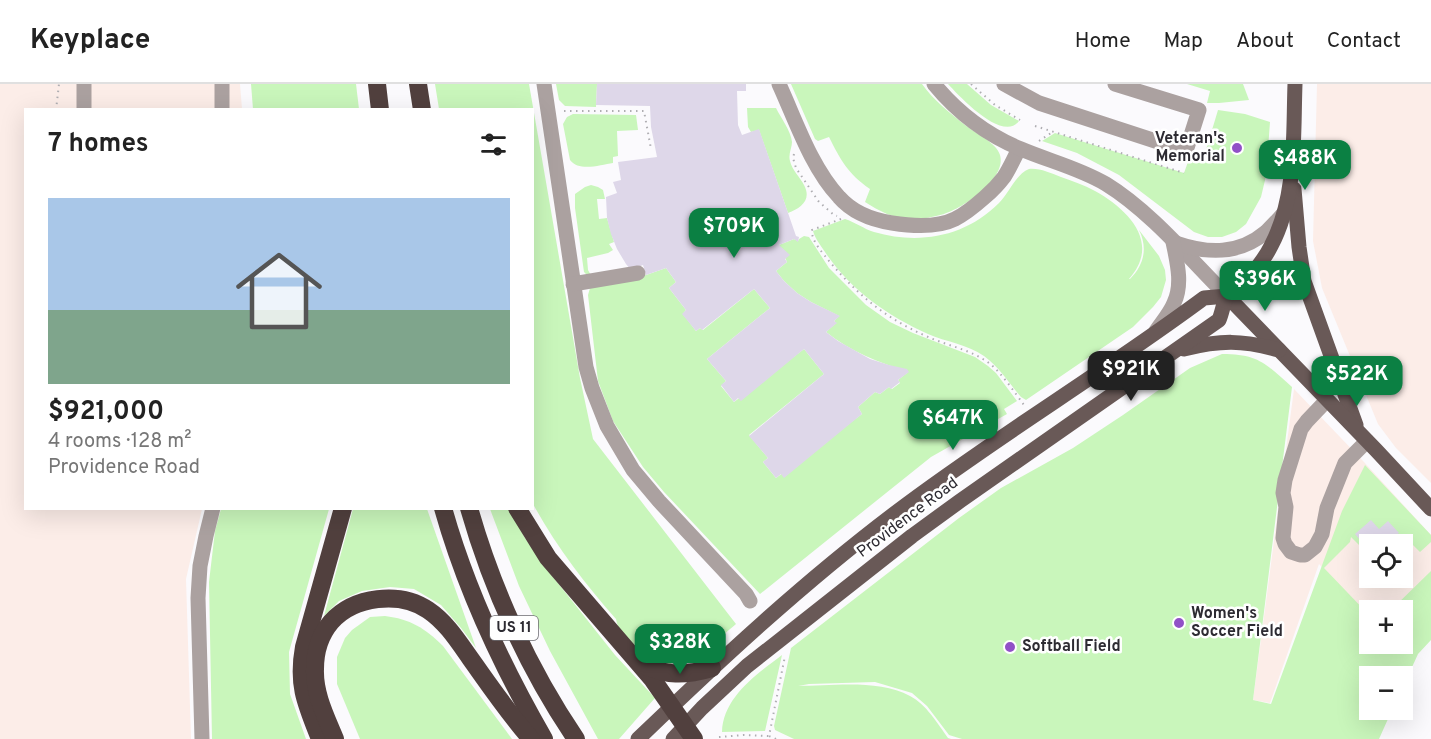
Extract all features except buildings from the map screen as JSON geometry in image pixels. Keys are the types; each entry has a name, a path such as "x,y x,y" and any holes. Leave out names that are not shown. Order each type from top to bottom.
{"highway":[{"path":"377,84 379,108"},
{"path":"409,84 411,108"},
{"path":"418,84 422,108"},
{"path":"320,739 301,684 302,660 342,510"},
{"name":"US 11","path":"444,510 478,610 507,671 544,739"},
{"name":"US 11","path":"470,510 484,554 513,625 547,693 576,739"},
{"path":"518,510 532,535 554,565 653,680 672,706 684,735"},
{"path":"335,739 320,703 315,682 315,661 321,640 332,621 349,609 370,601 393,598 416,603 440,620 531,739"},
{"path":"636,662 670,674 695,673 712,668"}],"main road":[{"name":"Providence Road","path":"638,739 712,668 796,593 895,514 1204,298 1227,296 1243,283 1259,265 1271,246 1283,214 1289,190 1292,162 1295,84"},
{"path":"1292,162 1304,281 1362,436"},
{"name":"Providence Road","path":"684,735 726,684 789,632 950,508 1220,320 1227,296"},
{"path":"1227,296 1431,509"},
{"path":"1176,352 1204,344 1232,341 1279,350"}],"street":[{"path":"84,84 84,108"},
{"path":"222,84 222,108"},
{"path":"544,84 586,367 607,426 633,470 750,601"},
{"path":"778,84 824,179 840,199 851,208 874,219 903,225 955,219 974,207 995,188 1005,175 1019,148"},
{"path":"934,84 967,117 1019,148 1078,170 1108,186 1141,211 1227,296"},
{"path":"1004,84 1039,102 1186,151 1198,110 1115,84"},
{"path":"1173,242 1200,250 1233,249 1256,239 1283,214"},
{"path":"1154,333 1169,313 1177,294 1179,274 1173,242"},
{"path":"573,284 638,273"},
{"path":"1328,400 1301,429 1285,480 1283,493 1286,507 1283,538 1291,552 1305,555 1315,547 1322,534 1327,508 1345,463 1362,436"},
{"path":"202,739 198,598 202,556 213,510"}],"path":[{"path":"56,108 59,84"},
{"path":"971,84 995,105 1020,120"},
{"path":"558,111 644,111 651,148"},
{"path":"1035,126 1184,173"},
{"path":"1039,141 1054,131"},
{"path":"846,217 812,230 812,235 822,252 846,282 887,316 927,337 976,354 992,365 1024,405"},
{"path":"768,736 789,632"},
{"path":"719,737 744,735 768,736 776,739"}],"shaded area":[{"path":"0,84 240,84 242,108 24,108 24,510 202,510 186,579 191,739 0,739"},
{"path":"1317,84 1431,84 1431,483 1396,448 1378,424 1322,288 1313,241"},
{"path":"1294,389 1431,535 1431,573 1403,600 1359,600 1359,606 1319,564 1270,703 1253,700"}],"green space":[{"path":"251,84 356,84 359,108 253,108"},
{"path":"435,84 529,84 533,108 439,108"},
{"path":"556,84 597,84 596,107 565,106 559,100"},
{"path":"791,84 922,84 948,111 998,150 1000,164 997,174 972,199 944,214 912,219 887,214 865,202 870,189 845,166 829,137 818,141 815,139"},
{"path":"948,84 967,84 991,105 1019,121 1012,126 1003,126 993,122 982,116"},
{"path":"1187,84 1243,84 1249,100 1207,103 1210,91"},
{"path":"747,108 776,108 790,133 792,142 790,161 807,195 801,206 788,213 759,130 751,132 748,127"},
{"path":"1218,110 1245,114 1270,122 1266,176 1261,197 1246,224 1236,232 1222,237 1208,237 1194,232 1119,175 1077,153 1042,141 1055,133 1184,173 1189,159 1203,160"},
{"path":"534,113 580,378 593,439 736,624 706,648 672,661 671,665 651,658 626,638 616,619 561,550 534,506"},
{"path":"573,114 636,115 638,130 617,131 618,156 613,157 613,163 590,167 579,166 570,160 563,124 567,117"},
{"path":"1029,169 1045,171 1082,185 1108,199 1129,218 1141,240 1142,253 1138,266 1129,279 1139,268 1143,256 1143,243 1139,230 1159,256 1165,270 1166,280 1161,297 1133,327 1026,400 984,356 913,327 885,311 859,291 837,268 813,231 845,219 870,231 908,238 924,238 956,231 986,215 1003,199 1020,175"},
{"path":"591,185 603,190 605,199 597,199 599,219 607,218 614,242 609,244 613,250 608,253 587,258 591,279 584,272 575,194"},
{"path":"804,236 809,237 829,268 866,305 890,322 913,333 975,357 996,373 1017,401 1004,409 1007,414 931,457 760,594 664,492 643,467 613,421 598,381 588,295 590,288 629,281 666,268 676,282 669,288 686,310 683,314 696,331 700,328 703,330 754,289 770,308 707,359 726,381 721,386 734,402 804,349 824,374 749,435 768,458 763,462 776,478 862,414 858,407 875,392 880,394 889,387 892,389 908,372 865,356 826,332 836,323 834,321 839,316 797,293 776,271 787,262 779,245 794,239 798,241"},
{"path":"1222,354 1235,354 1261,362 1292,387 1253,700 1271,704 1342,511 1365,465 1431,535 1431,542 1420,552 1413,545 1413,534 1359,534 1359,545 1351,537 1350,542 1324,568 1359,605 1359,654 1413,654 1413,600 1401,600 1431,571 1431,640 1418,654 1413,666 1359,666 1359,720 1388,720 1379,739 962,739 949,735 927,706 912,693 875,682 798,686 870,685 898,691 921,704 951,739 794,739 775,730 791,648 1001,488 1073,448 1190,368"},
{"path":"221,510 329,510 289,652 290,694 306,739 212,739 209,582 215,531"},
{"path":"353,510 427,510 476,648 441,605 414,589 390,587 362,591 339,601 324,616"},
{"path":"490,510 510,510 542,563 615,655 655,698 619,739 598,739 550,651 519,586"},
{"path":"385,616 417,625 443,646 512,739 360,739 337,684 337,657 345,638 352,630 370,617"},
{"path":"782,655 765,731 722,732 728,708 735,697 752,678"}],"place":[{"name":"Veteran's Memorial","path":"1237,148"},
{"name":"Women's Soccer Field","path":"1179,623"},
{"name":"Softball Field","path":"1010,647"}]}
